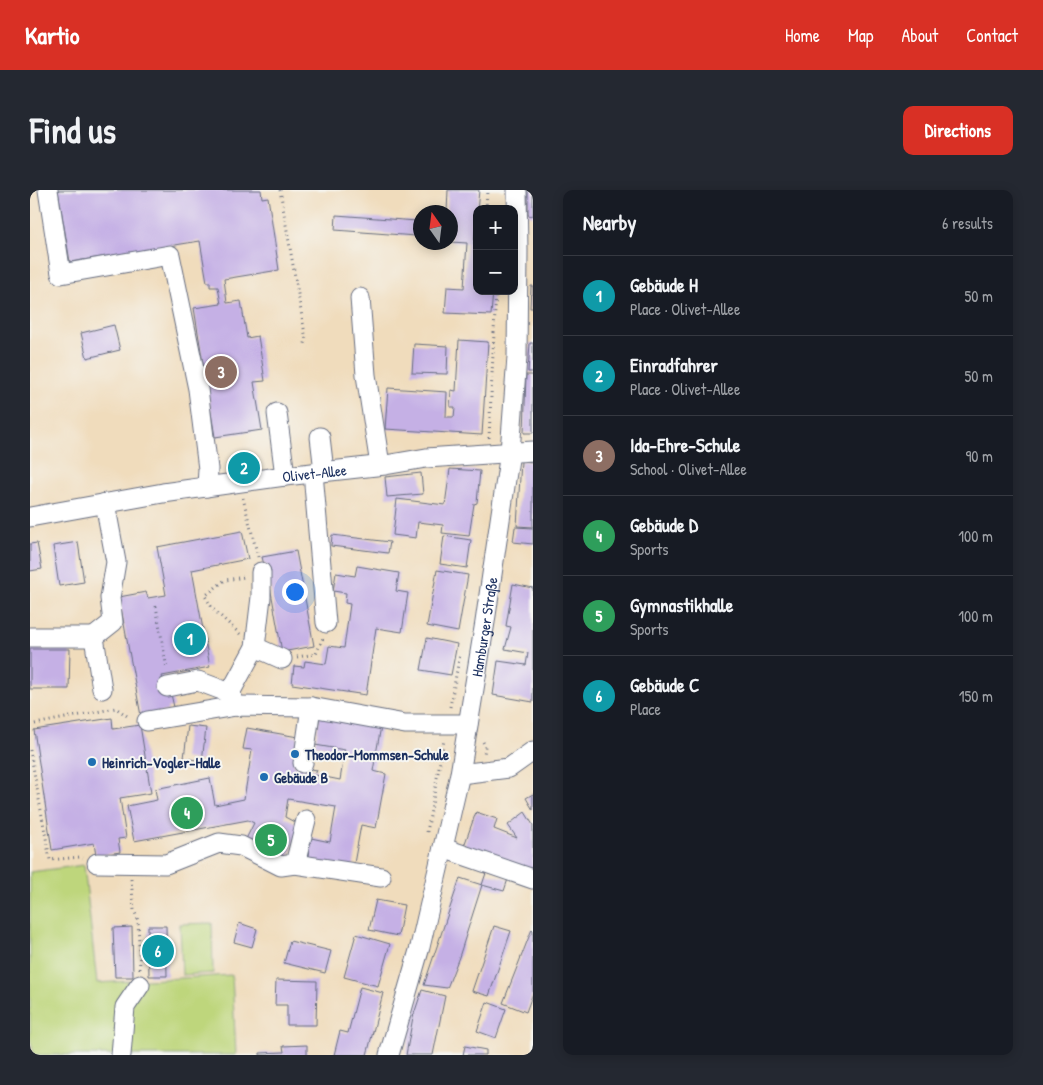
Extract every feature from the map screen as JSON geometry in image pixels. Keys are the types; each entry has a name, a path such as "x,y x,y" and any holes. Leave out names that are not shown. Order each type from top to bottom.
{"street":[{"path":"48,190 61,274 170,255 198,389 208,469 207,487"},
{"name":"Hamburger Straße","path":"389,1055 420,947 460,774 510,452 525,334 517,190"},
{"path":"360,298 366,375 380,465"},
{"path":"277,413 285,476"},
{"path":"320,437 319,472 324,632"},
{"name":"Olivet-Allee","path":"30,517 163,493 285,476 426,458 533,451"},
{"path":"30,637 94,637 113,622 110,598 116,562 105,503"},
{"path":"233,699 255,647 261,597 261,575"},
{"path":"94,637 102,689"},
{"path":"255,647 282,659"},
{"path":"166,681 198,681 233,699"},
{"path":"147,721 233,699 311,707 405,724 468,724"},
{"path":"303,762 311,707"},
{"path":"460,774 509,768 533,751"},
{"path":"295,864 306,820"},
{"path":"97,863 166,864 219,843 241,846 281,866 295,864 381,877"},
{"path":"443,848 533,879"},
{"path":"121,1055 125,1007 140,985"}],"path":[{"path":"280,190 306,340 304,347"},
{"path":"486,205 487,190"},
{"path":"489,454 496,295"},
{"path":"239,483 256,550"},
{"path":"255,647 213,609 205,596 225,580 261,575"},
{"path":"156,606 167,666 166,681"},
{"path":"282,659 316,654 324,632"},
{"path":"426,836 460,653"},
{"path":"30,726 116,708 133,720 147,721"},
{"path":"30,750 50,860 80,857 97,863"},
{"path":"130,864 134,910 138,920 140,985"}],"green space":[{"path":"84,865 97,983 232,975 236,1055 34,1055 30,1039 30,872"},
{"path":"212,923 213,973 182,975 180,924"}],"building":[{"path":"58,190 261,190 262,198 268,197 279,270 224,279 227,303 241,301 247,338 258,336 265,381 254,382 262,430 215,437 194,308 221,304 218,287 210,287 210,282 207,282 200,241 70,262"},
{"path":"448,190 479,190 478,205 473,205 473,295 493,295 491,315 445,313 447,287 464,288 467,243 458,242 458,205 447,205"},
{"path":"528,190 533,190 533,216 528,215"},
{"path":"336,215 413,221 413,236 335,230"},
{"path":"531,286 533,286 533,308 530,308"},
{"path":"114,325 120,350 87,358 81,333"},
{"path":"459,340 488,342 482,435 385,429 388,388 447,392 446,417 454,417 455,407 450,407 451,390 456,391"},
{"path":"530,343 533,343 533,372 528,372"},
{"path":"414,344 448,346 447,374 412,373"},
{"path":"526,375 533,375 533,433 524,433"},
{"path":"521,461 533,462 533,527 517,526"},
{"path":"450,469 480,471 477,503 474,504 469,536 442,533 443,525 418,522 416,538 393,535 397,499 445,505"},
{"path":"421,473 423,494 387,497 385,477"},
{"path":"515,527 533,528 533,544 513,542"},
{"path":"242,531 248,559 192,570 210,667 162,676 165,691 170,690 174,707 167,708 168,711 141,716 119,597 146,592 148,598 166,595 157,547"},
{"path":"332,535 390,542 388,553 331,546"},
{"path":"444,536 471,540 467,568 440,564"},
{"path":"78,542 84,582 59,586 53,546"},
{"path":"37,543 42,569 30,571 30,544"},
{"path":"296,551 314,646 282,652 266,564 264,565 262,557"},
{"path":"357,566 399,573 396,591 408,593 402,632 376,628 366,695 292,684 294,666 304,667 305,661 326,664 329,646 344,648 350,604 345,603 346,593 333,591 336,573 355,576"},
{"path":"437,570 468,575 458,632 427,626"},
{"path":"513,584 533,588 533,702 493,695 498,661 526,665 528,653 505,649 511,627 506,626"},
{"path":"427,638 457,644 451,675 421,670"},
{"path":"30,649 70,649 69,689 30,689"},
{"path":"320,715 381,726 373,771 386,774 376,828 361,825 353,869 307,861 311,838 330,842 336,807 288,799 285,817 300,825 287,862 245,841 254,823 248,820 134,841 127,806 157,800 155,789 210,778 215,805 244,799 252,750 243,749 247,728 298,737 294,766 317,770 315,775 340,780 345,750 315,745"},
{"name":"Heinrich-Vogler-Halle","path":"112,718 113,729 140,725 151,793 120,798 126,838 118,839 120,852 96,856 94,843 52,850 34,730"},
{"path":"188,726 206,728 202,761 184,758"},
{"path":"533,794 533,810 526,798"},
{"path":"476,812 497,819 494,829 517,838 508,825 525,812 533,825 533,876 464,846"},
{"path":"486,873 508,879 504,891 482,885"},
{"path":"460,878 482,885 459,957 447,988 424,985"},
{"path":"376,900 404,905 398,936 369,930"},
{"path":"239,923 257,929 252,947 234,942"},
{"path":"148,926 166,926 167,976 149,976"},
{"path":"494,926 511,931 489,996 472,991"},
{"path":"132,927 133,977 115,977 113,928"},
{"path":"532,929 533,993 526,1012 503,1003"},
{"path":"356,934 390,944 378,986 344,977"},
{"path":"290,941 331,951 325,973 284,963"},
{"path":"276,980 317,981 316,1025 287,1025 287,1005 275,1005"},
{"path":"360,987 383,993 367,1055 334,1055 340,1031 348,1033"},
{"path":"422,990 445,996 433,1055 406,1055 413,1017"},
{"path":"487,1002 506,1009 496,1038 477,1031"},
{"path":"307,1045 307,1055 260,1055 260,1053 284,1052 283,1046"},
{"path":"465,1046 486,1050 486,1055 463,1055"}],"place":[{"name":"Ida-Ehre-Schule","path":"221,372"},
{"name":"Einradfahrer","path":"244,468"},
{"name":"Gebäude H","path":"190,639"},
{"name":"Theodor-Mommsen-Schule","path":"295,754"},
{"name":"Heinrich-Vogler-Halle","path":"92,762"},
{"name":"Gebäude B","path":"264,777"},
{"name":"Gebäude D","path":"187,813"},
{"name":"Gymnastikhalle","path":"271,840"},
{"name":"Gebäude C","path":"158,951"}]}
